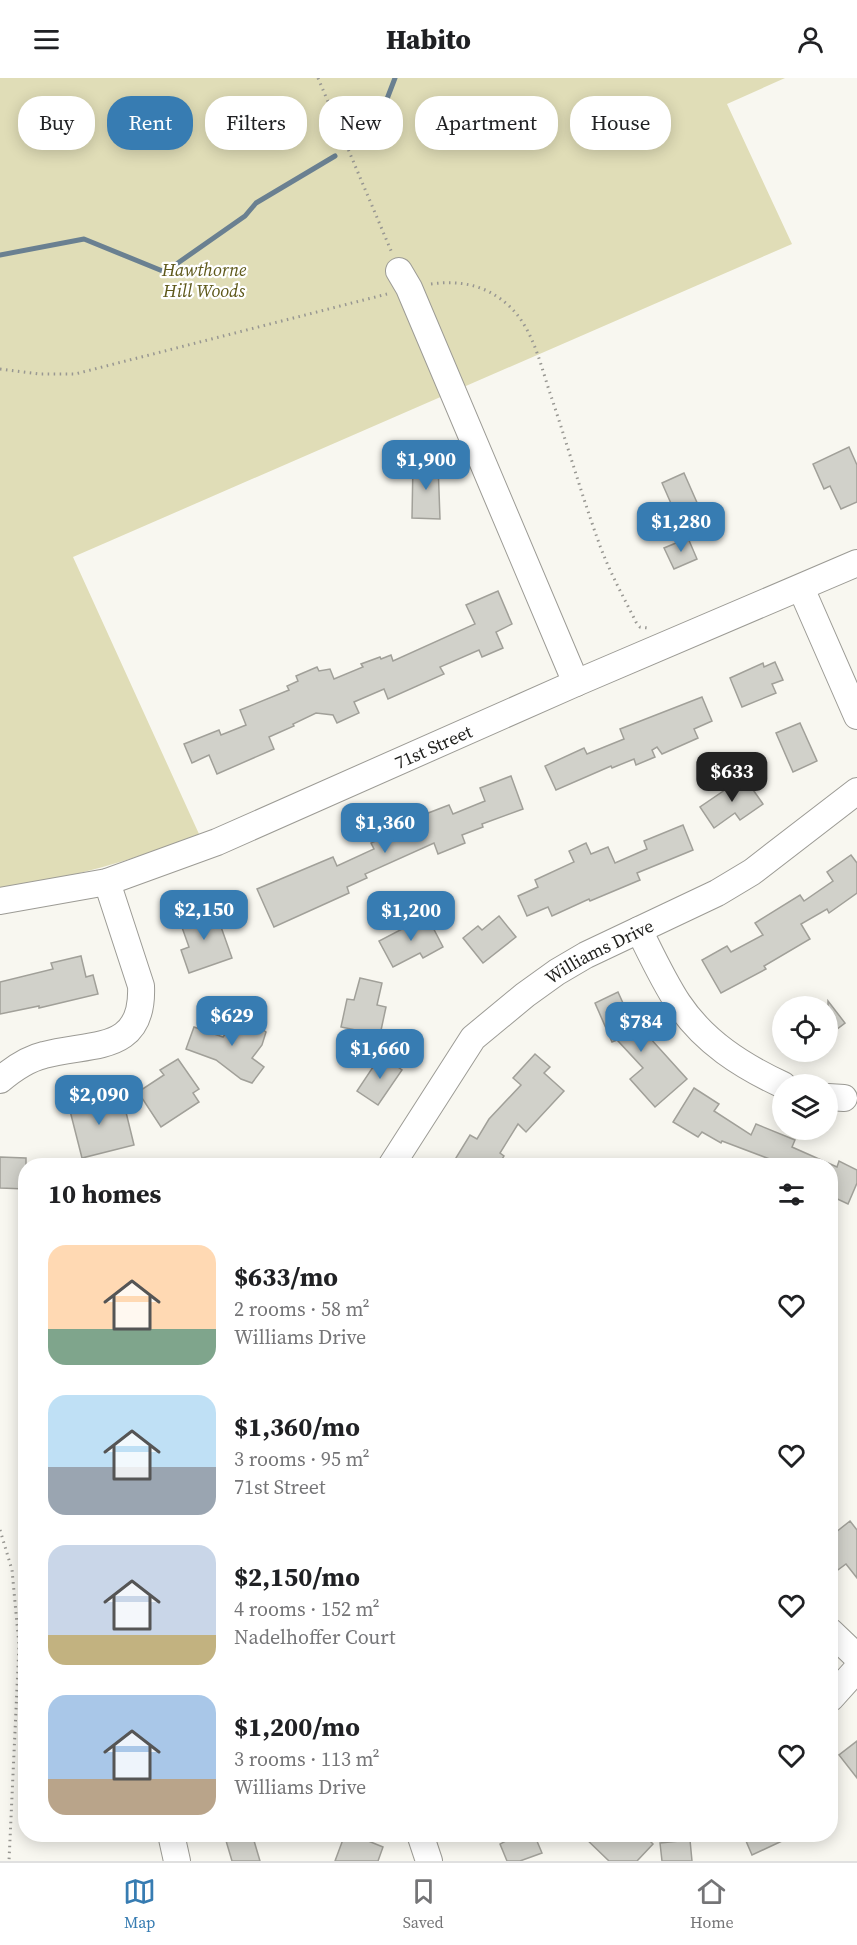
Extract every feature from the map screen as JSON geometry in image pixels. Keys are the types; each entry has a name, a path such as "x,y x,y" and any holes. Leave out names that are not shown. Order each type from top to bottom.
{"street":[{"path":"404,280 576,683"},
{"name":"71st Street","path":"0,901 107,882 217,842 576,683 857,563"},
{"path":"801,588 857,716"},
{"name":"Williams Drive","path":"396,1158 473,1038 525,995 586,955 717,893 752,872 857,791"},
{"path":"0,1080 14,1069 43,1055 121,1038 131,1030 139,1016 142,1002 141,986 107,882"},
{"path":"639,930 671,992 691,1020 717,1046 772,1080"},
{"path":"838,1639 857,1657"},
{"path":"838,1690 857,1669"},
{"path":"173,1842 177,1861"},
{"path":"423,1842 429,1861"}],"path":[{"path":"318,78 404,280"},
{"path":"0,369 39,374 75,374 404,280 459,282 476,286 493,293 508,305 518,316 532,340 599,544 636,622 640,627 653,627"},
{"path":"0,1530 12,1570 18,1627"},
{"path":"9,1861 18,1685"}],"green space":[{"name":"Hawthorne Hill Woods","path":"0,78 785,78 727,104 792,244 73,557 199,834 175,844 101,867 0,891"}],"building":[{"path":"849,447 857,465 857,502 841,509 830,486 824,489 813,464"},
{"path":"413,462 438,463 440,519 412,518"},
{"path":"684,473 706,523 684,533 662,483"},
{"path":"688,538 697,559 674,569 664,548"},
{"path":"498,591 512,624 496,632 503,648 482,657 479,650 440,667 444,674 388,699 384,689 354,702 359,713 337,723 333,715 316,713 269,737 274,749 217,774 209,755 192,763 184,744 219,730 221,735 246,725 240,710 289,690 287,686 298,681 296,676 317,667 319,671 330,669 334,679 363,667 361,664 380,657 381,659 391,655 393,661 475,624 466,605"},
{"path":"775,662 783,680 772,684 776,693 742,707 730,678 763,663 764,667"},
{"path":"702,697 712,721 694,729 698,738 662,754 657,747 652,750 655,757 636,765 634,759 612,768 611,766 556,790 545,766 584,748 587,754 624,739 620,729"},
{"path":"800,723 817,761 793,772 776,733"},
{"path":"511,776 523,809 482,824 483,827 462,835 465,843 438,854 434,843 365,874 367,878 347,887 349,893 274,927 257,889 333,857 337,866 374,849 371,843 425,819 423,815 449,805 453,814 485,801 480,788"},
{"path":"744,777 763,804 740,820 735,813 714,828 700,807"},
{"path":"683,825 693,850 637,873 640,880 590,901 589,899 552,916 548,907 527,916 518,896 538,887 535,880 574,862 569,851 586,843 591,854 608,847 615,863 647,849 644,841"},
{"path":"851,855 857,863 857,893 829,913 827,909 801,924 810,939 764,966 766,969 721,993 702,960 727,946 731,952 763,935 755,923 800,895 804,901 833,881 827,872"},
{"path":"214,907 232,958 189,973 181,950 189,947 179,919"},
{"path":"427,916 443,947 423,958 420,953 393,967 379,941"},
{"path":"499,916 516,937 483,963 463,938 478,926 482,930"},
{"path":"81,956 86,977 93,975 98,994 39,1008 39,1006 0,1014 0,982 53,969 51,963"},
{"path":"360,978 382,983 377,1005 386,1007 380,1035 341,1027 347,999 354,1000"},
{"path":"618,992 642,1045 650,1038 687,1079 655,1107 630,1079 643,1068 617,1040 612,1042 595,1003"},
{"path":"241,1013 266,1032 262,1045 252,1058 264,1067 252,1083 241,1079 216,1060 186,1049 194,1027 223,1037"},
{"path":"838,1014 845,1023 838,1028"},
{"path":"535,1054 550,1067 544,1073 564,1091 526,1132 518,1124 500,1153 504,1156 503,1158 456,1158 470,1135 477,1139 489,1119 521,1085 513,1078"},
{"path":"381,1055 402,1070 378,1105 357,1091"},
{"path":"178,1059 199,1089 193,1093 199,1102 161,1127 138,1092 164,1075 160,1070"},
{"path":"694,1088 719,1104 714,1111 751,1135 756,1124 772,1131 772,1140 795,1140 792,1147 817,1158 767,1158 722,1141 721,1143 702,1132 698,1137 673,1122"},
{"path":"94,1093 99,1111 124,1104 134,1145 82,1158 67,1099"},
{"path":"0,1157 26,1158 18,1158 18,1189 0,1188"},
{"path":"839,1161 857,1170 857,1183 848,1204 838,1199"},
{"path":"850,1521 857,1530 857,1578 846,1564 838,1570 838,1530"},
{"path":"857,1741 857,1778 839,1755"},
{"path":"226,1842 254,1842 260,1861 232,1861"},
{"path":"342,1842 371,1842 383,1847 378,1861 335,1861"},
{"path":"537,1842 542,1853 520,1861 507,1861 500,1844"},
{"path":"589,1842 651,1842 653,1844 637,1861 609,1861"},
{"path":"690,1842 692,1861 662,1861 660,1843"},
{"path":"746,1842 780,1842 752,1855"}],"waterway":[{"path":"388,96 395,78"},
{"path":"0,255 84,239 165,272 245,216 256,203 335,156"}]}
